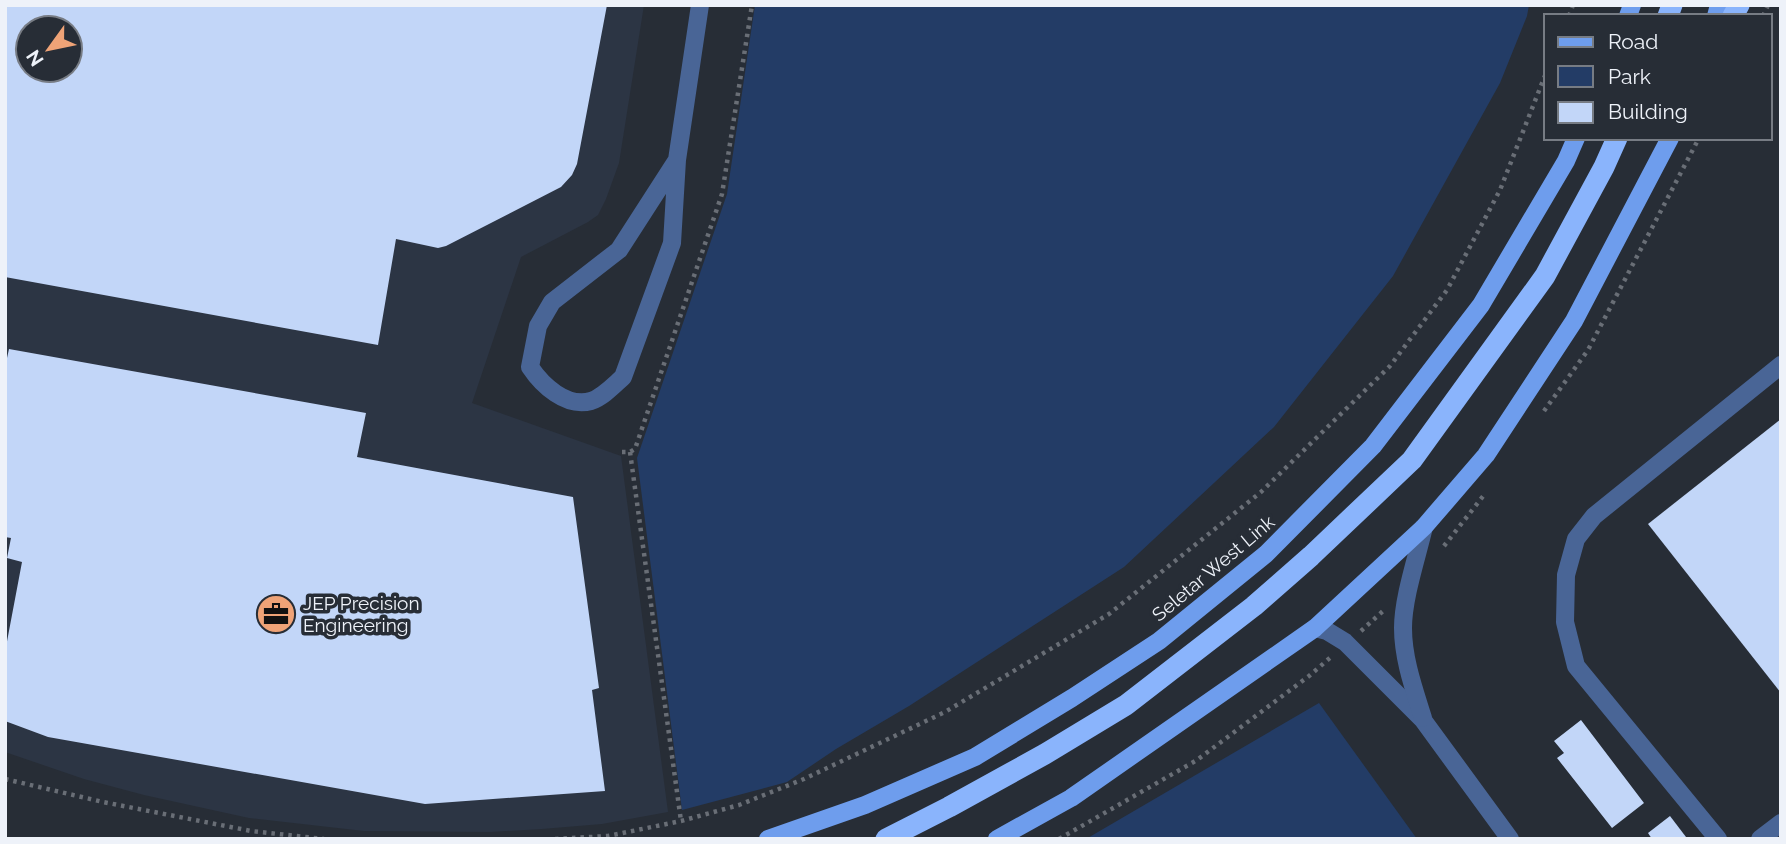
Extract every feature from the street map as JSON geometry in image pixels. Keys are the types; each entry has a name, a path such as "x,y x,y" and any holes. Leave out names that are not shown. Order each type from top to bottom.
{"highway":[{"path":"886,839 1009,774 1126,705 1254,606 1412,460 1545,276 1617,140"}],"main road":[{"name":"Seletar West Link","path":"768,839 865,805 975,757 1159,641 1266,554 1373,446 1481,305 1566,161 1575,140"},
{"path":"997,839 1071,798 1315,628 1424,527 1486,455 1574,321 1669,140"}],"street":[{"path":"677,160 619,250 552,302 538,326 530,367 553,392 573,401 591,401 608,391 623,377 672,243 677,160 700,5"},
{"path":"1718,839 1576,666 1565,622 1566,575 1576,540 1594,516 1780,366"},
{"path":"1423,720 1407,664 1403,630 1404,610 1424,527"},
{"path":"1315,628 1327,631 1345,642 1423,720 1510,839"},
{"path":"1760,839 1781,822"}],"path":[{"path":"622,452 635,449 722,194 752,5"},
{"path":"555,839 608,836 681,821 739,805 804,779 945,712 1110,614 1261,492 1390,366 1447,290 1500,190 1544,78"},
{"path":"630,452 681,821"},
{"path":"5,779 103,802 251,831 324,839"}],"shaded area":[{"path":"5,5 644,5 619,163 606,199 598,215 588,222 521,257 472,403 621,456 668,812 602,824 542,829 490,832 364,831 249,818 84,779 5,752"}],"green space":[{"path":"755,5 1529,5 1500,83 1393,276 1274,427 1124,567 787,782 682,810 637,458 727,194"},
{"path":"1319,703 1417,839 1086,839"}],"building":[{"path":"5,5 607,5 577,164 572,175 561,187 446,246 438,248 396,239 378,345 5,277"},
{"path":"9,349 366,413 357,457 573,497 599,688 592,690 605,791 425,804 48,737 5,721 5,652 22,562 7,558 11,538 5,537 5,367"},
{"path":"1781,419 1781,693 1648,524"},
{"path":"1581,720 1644,803 1612,828 1557,758 1564,753 1554,741"},
{"path":"1670,816 1686,837 1652,839 1648,833"}],"place":[{"name":"JEP Precision Engineering","path":"276,614"}]}
